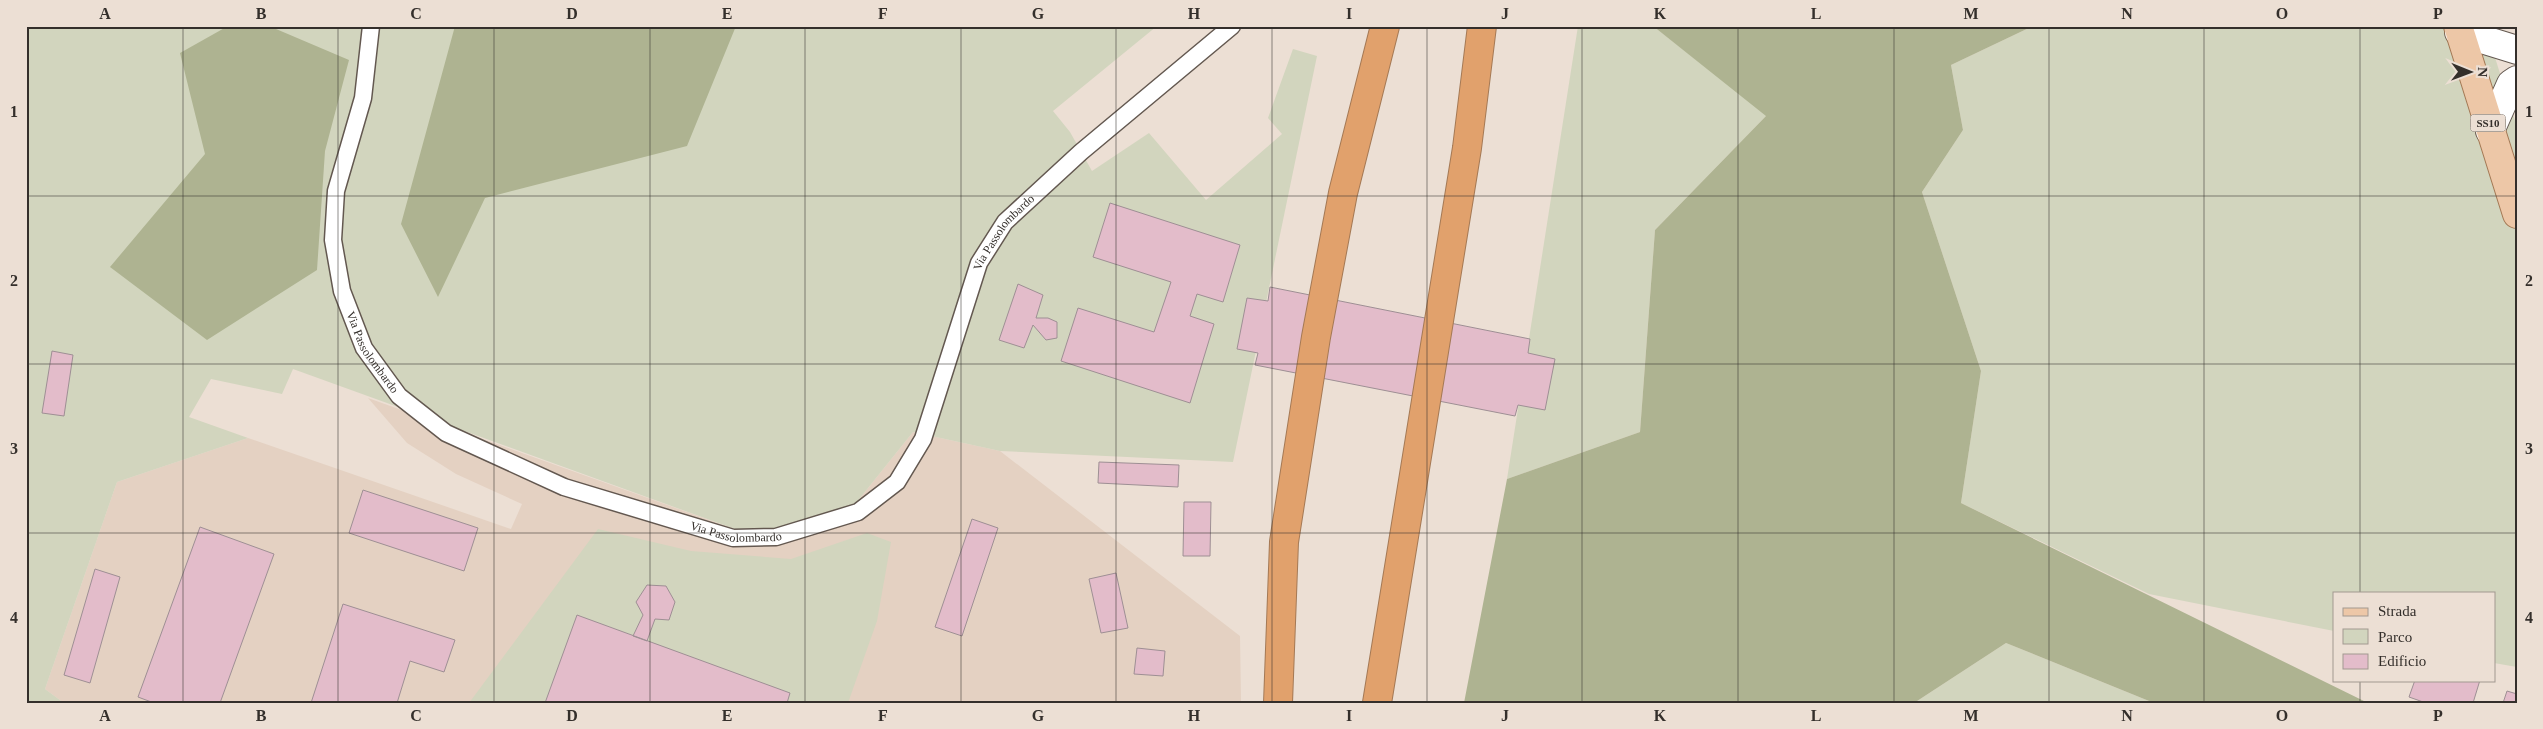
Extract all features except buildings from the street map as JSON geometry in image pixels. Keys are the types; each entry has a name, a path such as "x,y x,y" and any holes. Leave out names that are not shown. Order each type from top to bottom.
{"highway":[{"path":"1278,703 1284,542 1316,337 1341,203 1385,26"},
{"path":"1377,703 1467,148 1482,26"},
{"path":"1467,148 1501,26"},
{"path":"1284,542 1292,703"}],"main road":[{"name":"SS10","path":"2458,29 2517,214"}],"street":[{"path":"2458,29 2517,50"},
{"path":"2490,131 2511,84 2517,80"}],"lane":[{"name":"Via Passolombardo","path":"371,26 363,98 336,191 332,240 342,291 364,348 399,396 446,433 564,487 733,538 776,537 858,512 897,482 923,439 979,263 1005,222 1081,152 1232,26"}],"shaded area":[{"path":"368,398 757,537 856,503 913,432 1000,451 1240,636 1241,703 64,703 45,689 117,482 248,438 511,529 522,504 456,474 407,443"}],"green space":[{"path":"26,26 1157,26 1053,111 1070,132 1092,171 1149,133 1206,200 1282,134 1268,118 1293,49 1317,56 1233,462 1000,451 913,432 856,503 757,537 293,369 282,394 211,379 189,417 248,438 117,482 45,689 64,703 26,703"},
{"path":"228,26 269,26 349,60 325,151 317,270 207,340 110,267 205,154 180,53"},
{"path":"455,26 736,26 687,146 485,198 438,297 401,224"},
{"path":"1578,26 1653,26 1767,115 1655,230 1640,432 1507,479"},
{"path":"1653,26 2033,26 1951,65 1963,130 1922,192 1981,371 1961,503 2368,703 2154,703 2006,643 1914,703 1464,703 1507,479 1640,432 1655,230 1766,116"},
{"path":"2033,26 2485,26 2517,127 2517,667 2496,663 2496,592 2333,592 2333,631 2149,594 1961,503 1981,371 1922,192 1963,130 1951,65"},
{"path":"598,529 691,551 791,559 867,533 891,542 877,621 848,703 469,703"},
{"path":"2006,643 2154,703 1914,703"}]}
